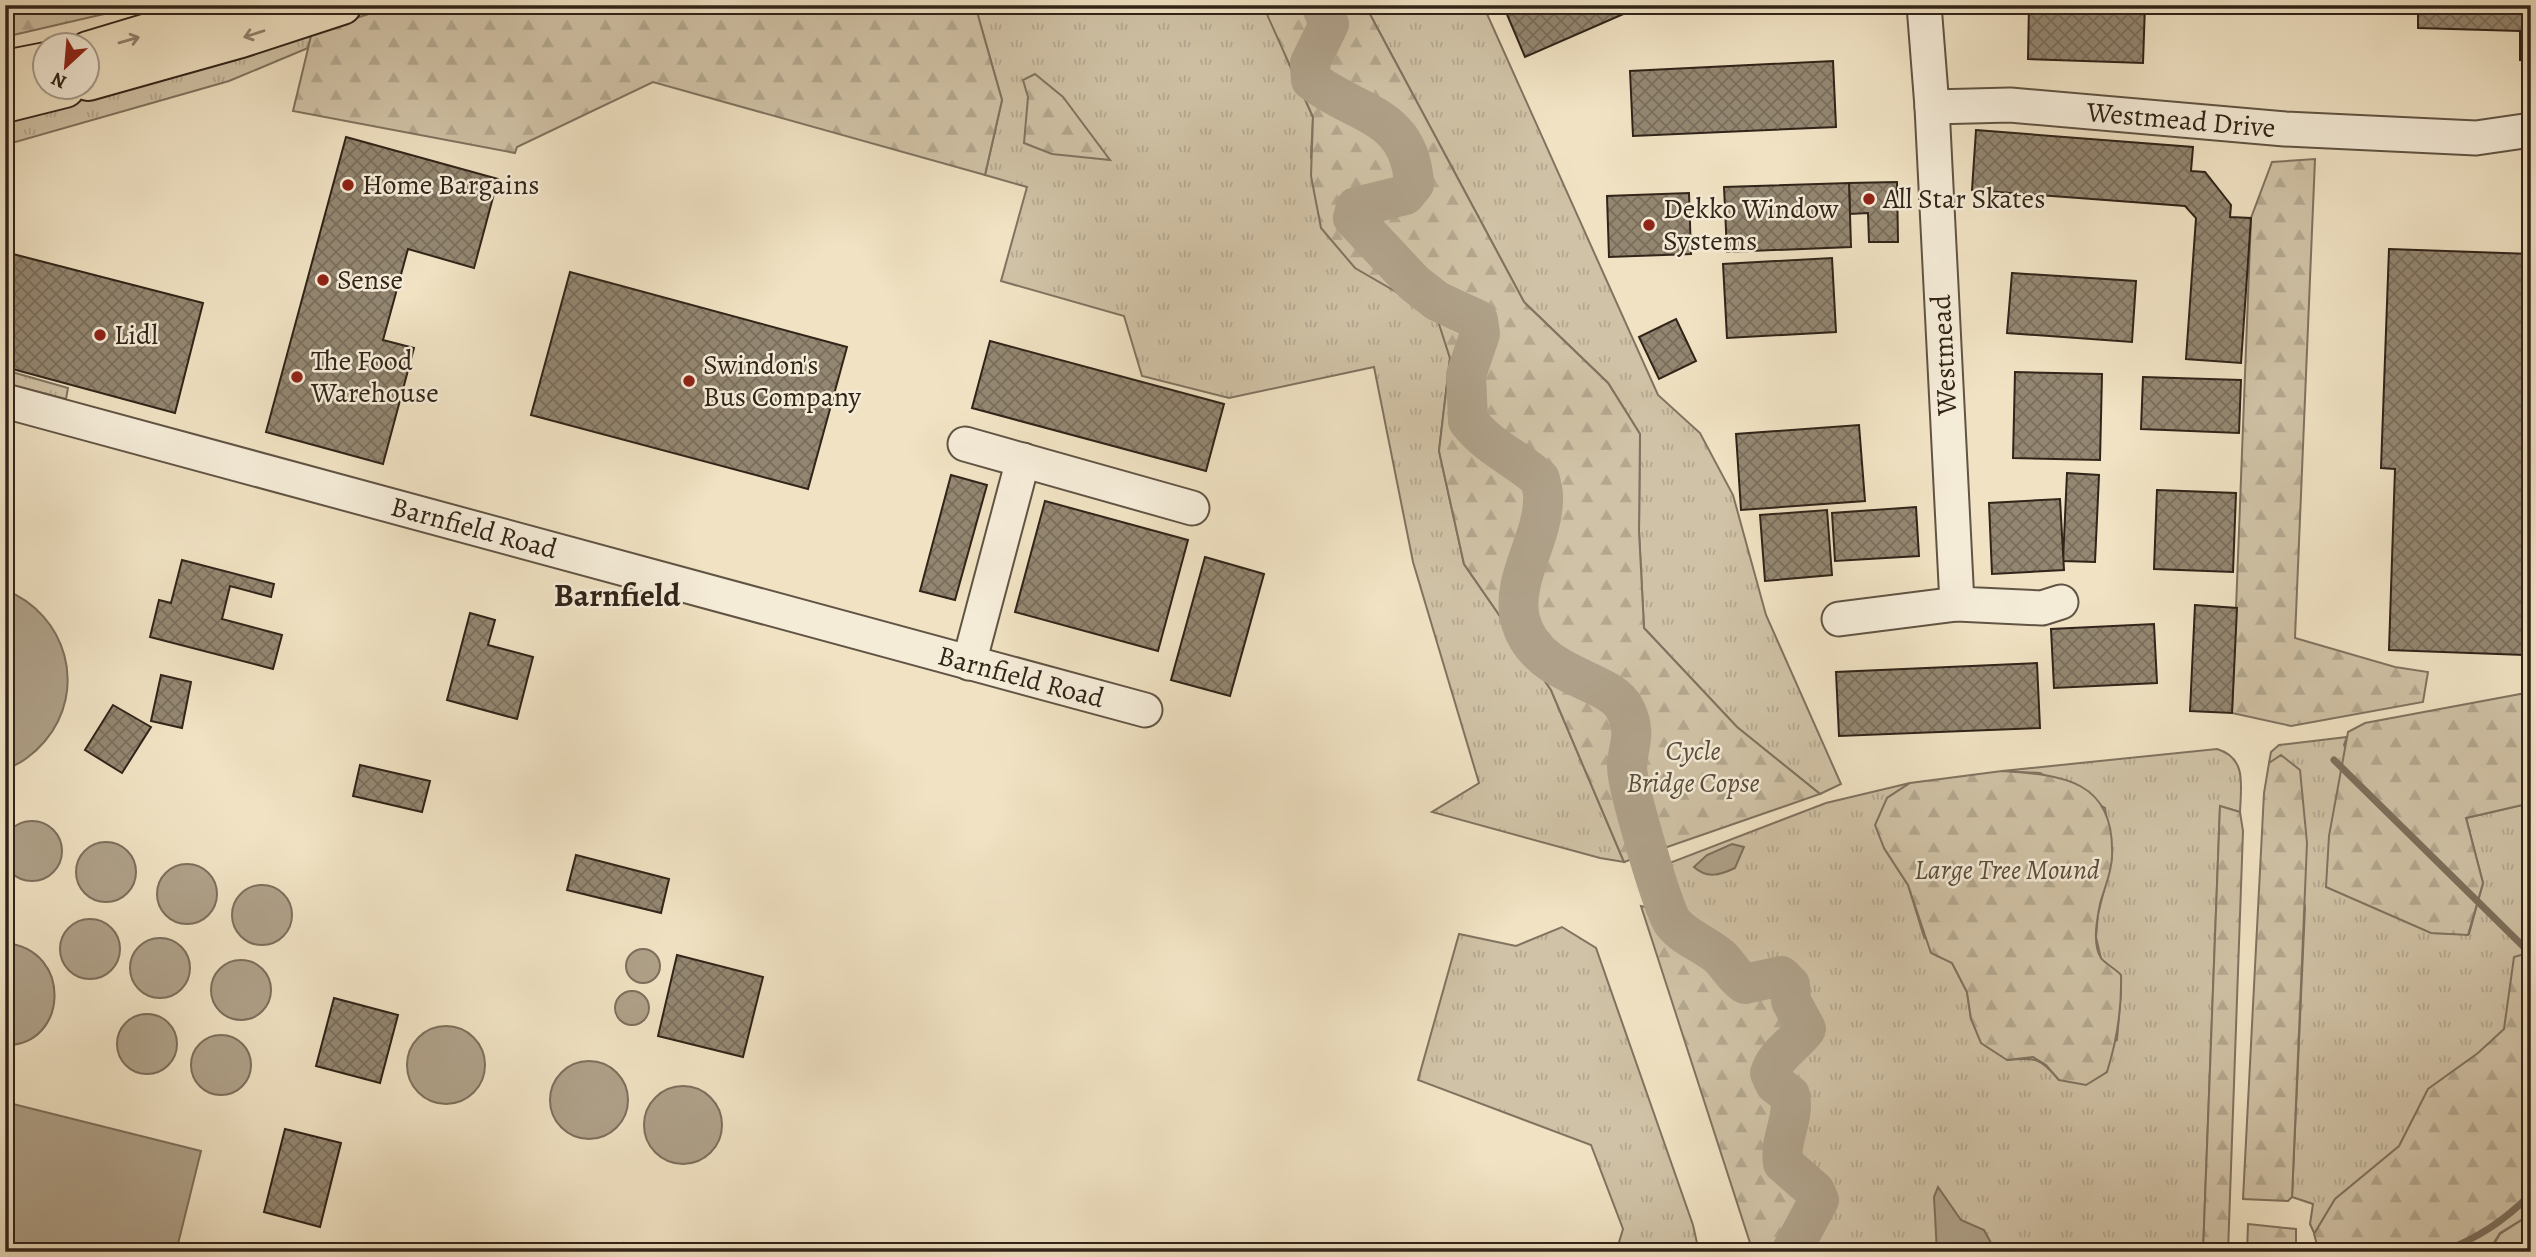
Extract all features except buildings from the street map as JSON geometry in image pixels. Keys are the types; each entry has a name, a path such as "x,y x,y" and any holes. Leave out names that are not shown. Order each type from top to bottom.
{"main road":[{"path":"102,47 241,5"},
{"path":"102,78 342,5"},
{"path":"5,71 32,65"},
{"path":"5,103 32,96"}],"street":[{"path":"170,28 202,5"},
{"path":"1924,5 1932,107"},
{"name":"Westmead Drive","path":"1932,107 2010,105 2286,129 2476,138 2531,131"},
{"name":"Westmead","path":"1932,107 1957,604"},
{"name":"Barnfield Road","path":"5,401 1145,710"},
{"path":"965,444 1192,508"},
{"path":"969,663 1023,460"},
{"path":"1839,619 1957,604 2042,608 2061,602"}],"green space":[{"path":"5,5 143,5 9,36 14,27 11,17 5,14"},
{"path":"397,5 975,5 1002,100 985,175 653,82 517,147 515,153 293,111 312,32"},
{"path":"975,5 1279,5 1286,57 1313,117 1311,158 1456,331 1443,335 1450,358 1439,451 1464,564 1551,690 1624,862 1600,858 1432,812 1479,783 1413,562 1374,367 1229,398 1142,376 1124,316 1001,281 1027,187 985,175 1002,100"},
{"name":"Cycle Bridge Copse","path":"1273,5 1365,5 1524,302 1608,383 1640,434 1639,531 1644,628 1737,727 1820,794 1624,862 1551,690 1464,564 1439,451 1450,358 1436,315 1355,268 1321,228 1311,176 1313,117 1265,10"},
{"path":"1365,5 1483,5 1658,395 1700,433 1733,495 1766,615 1841,784 1820,794 1737,727 1644,628 1639,531 1640,434 1608,383 1524,302"},
{"path":"312,32 308,48 229,81 5,145 5,114 50,102 102,102 102,88"},
{"path":"1035,74 1063,97 1110,160 1052,154 1024,143 1028,97 1023,80"},
{"path":"2315,159 2295,638 2395,667 2428,672 2423,702 2291,726 2232,713 2251,218 2272,162"},
{"path":"5,370 68,388 66,399 5,383"},
{"path":"2531,692 2531,803 2466,818 2483,883 2468,935 2431,933 2326,887 2329,836 2348,732 2365,723"},
{"path":"2347,737 2344,745 2432,933 2469,934 2483,883 2466,818 2531,803 2531,1175 2320,1246 2310,1224 2313,1204 2292,1197 2305,907 2269,763 2271,752 2279,745"},
{"path":"2217,749 2227,753 2238,766 2241,792 2240,812 2220,806 2203,1252 1798,1252 1823,1204 1823,1188 1810,1173 1789,1161 1789,1145 1798,1110 1793,1092 1779,1076 1779,1071 1786,1056 1812,1029 1798,1002 1796,983 1787,976 1774,972 1743,976 1731,959 1681,923 1672,909 1659,867 1826,803 1910,783 1887,798 1884,848 1908,885 1924,937 1952,963 1967,992 1971,1019 2007,1060 2037,1061 2059,1080 2117,1040 2121,990 2101,959 2096,937 2098,914 2112,857 2105,808 2040,773 2002,771"},
{"path":"2281,755 2300,770 2307,843 2292,1197 2288,1201 2243,1199 2264,793 2269,763"},
{"name":"Large Tree Mound","path":"2002,771 2045,775 2081,786 2095,797 2105,811 2111,831 2112,862 2100,904 2096,939 2101,958 2121,975 2120,1012 2107,1072 2086,1085 2059,1080 2046,1065 2033,1057 2007,1060 1981,1043 1971,1019 1967,992 1952,963 1931,953 1908,885 1884,848 1875,825 1887,798 1910,783"},
{"path":"2220,806 2240,812 2243,831 2228,1252 2203,1252"},
{"path":"1641,906 1650,908 1722,975 1744,988 1775,992 1782,1000 1787,1025 1758,1064 1775,1102 1770,1127 1771,1166 1790,1187 1811,1201 1785,1252 1753,1252"},
{"path":"1562,927 1596,948 1693,1225 1699,1252 1616,1252 1623,1229 1591,1145 1418,1080 1459,934 1516,946"},
{"path":"2531,952 2531,1175 2527,1183 2531,1186 2531,1214 2500,1233 2488,1252 2319,1252 2314,1234 2335,1199 2399,1146 2428,1089 2478,1053 2504,1029 2514,957"},
{"path":"2531,1214 2531,1252 2489,1252 2500,1234"},
{"path":"2248,1224 2296,1229 2296,1252 2247,1252"}],"shaded area":[{"path":"5,590 26,601 43,617 56,635 64,655 68,677 66,699 58,721 45,741 27,758 5,769"},
{"path":"32,821 49,826 57,834 62,851 57,868 49,876 32,881 15,876 7,868 2,851 7,834 15,826"},
{"path":"100,842 112,842 131,855 136,872 134,884 123,897 112,902 100,902 81,889 76,878 76,866 89,847"},
{"path":"1732,844 1744,847 1735,868 1714,875 1694,867 1707,855"},
{"path":"181,864 193,864 212,877 217,894 215,906 204,919 193,924 181,924 162,911 157,900 157,888 170,869"},
{"path":"256,885 268,885 287,898 292,915 290,927 279,940 268,945 256,945 237,932 232,921 232,909 245,890"},
{"path":"84,919 96,919 115,932 120,949 118,961 107,974 96,979 84,979 65,966 60,955 60,943 73,924"},
{"path":"154,938 166,938 185,951 190,968 188,980 177,993 166,998 154,998 135,985 130,974 130,962 143,943"},
{"path":"5,943 27,949 43,962 52,978 54,997 51,1015 41,1031 26,1041 5,1045"},
{"path":"643,949 655,954 660,966 655,978 643,983 631,978 626,966 631,954"},
{"path":"235,960 247,960 266,973 271,990 269,1002 258,1015 247,1020 235,1020 216,1007 211,996 211,984 224,965"},
{"path":"632,991 644,996 649,1008 644,1020 632,1025 620,1020 615,1008 620,996"},
{"path":"141,1014 153,1014 172,1027 177,1044 175,1056 164,1069 153,1074 141,1074 122,1061 117,1050 117,1038 130,1019"},
{"path":"446,1026 461,1029 473,1038 482,1050 485,1065 482,1080 473,1092 461,1101 446,1104 431,1101 419,1092 410,1080 407,1065 410,1050 419,1038 431,1029"},
{"path":"215,1035 227,1035 246,1048 251,1065 249,1077 238,1090 227,1095 215,1095 196,1082 191,1071 191,1059 204,1040"},
{"path":"589,1061 604,1064 616,1073 625,1085 628,1100 625,1115 616,1127 604,1136 589,1139 574,1136 562,1127 553,1115 550,1100 553,1085 562,1073 574,1064"},
{"path":"683,1086 698,1089 710,1098 719,1110 722,1125 719,1140 710,1152 698,1161 683,1164 668,1161 656,1152 647,1140 644,1125 647,1110 656,1098 668,1089"},
{"path":"5,1102 201,1151 176,1252 5,1252"},
{"path":"1938,1187 1961,1220 1984,1230 1996,1252 1937,1252 1934,1197"}],"waterway":[{"path":"1321,5 1329,24 1310,63 1311,80 1378,118 1391,129 1402,143 1410,161 1414,184 1405,195 1356,207 1353,218 1414,283 1437,301 1478,320 1480,334 1466,375 1468,421 1484,438 1540,479 1543,495 1542,515 1523,574 1518,604 1520,619 1528,639 1541,654 1556,665 1617,698 1625,709 1631,729 1627,767 1630,788 1655,877 1673,923 1683,933 1720,957 1745,984 1781,976 1790,985 1791,1001 1806,1029 1781,1055 1770,1073 1775,1084 1790,1095 1783,1163 1815,1191 1819,1200 1791,1252"},
{"path":"2334,760 2531,954"},
{"path":"2442,1252 2490,1228 2531,1194"}],"place":[{"name":"Home Bargains","path":"348,185"},
{"name":"All Star Skates","path":"1869,199"},
{"name":"Dekko Window Systems","path":"1649,225"},
{"name":"Sense","path":"323,280"},
{"name":"Lidl","path":"100,335"},
{"name":"The Food Warehouse","path":"297,377"},
{"name":"Swindon's Bus Company","path":"689,381"}],"district":[{"name":"Barnfield","path":"617,595"}]}
